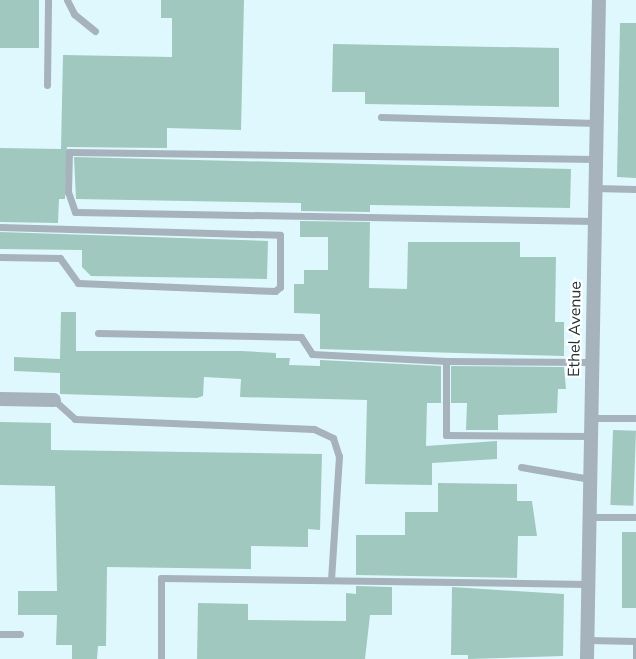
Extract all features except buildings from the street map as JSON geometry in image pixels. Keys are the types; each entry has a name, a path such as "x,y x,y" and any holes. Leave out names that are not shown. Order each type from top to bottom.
{"street":[{"name":"Ethel Avenue","path":"587,659 599,0"},
{"path":"0,399 54,400"}],"lane":[{"path":"47,85 48,0"},
{"path":"67,0 74,14 95,32"},
{"path":"381,117 597,123"},
{"path":"595,221 76,212 68,176 69,152 596,158"},
{"path":"596,188 636,189"},
{"path":"0,227 280,235 280,287 275,291 78,283 60,258 0,257"},
{"path":"98,333 301,338 312,354 446,360 592,362"},
{"path":"446,360 446,434 591,436"},
{"path":"54,400 75,419 314,429 333,438 339,456 330,580"},
{"path":"591,418 636,418"},
{"path":"521,467 590,479"},
{"path":"589,517 636,517"},
{"path":"161,659 161,578 588,584"},
{"path":"0,634 20,634"},
{"path":"587,640 636,641 636,659"}]}
